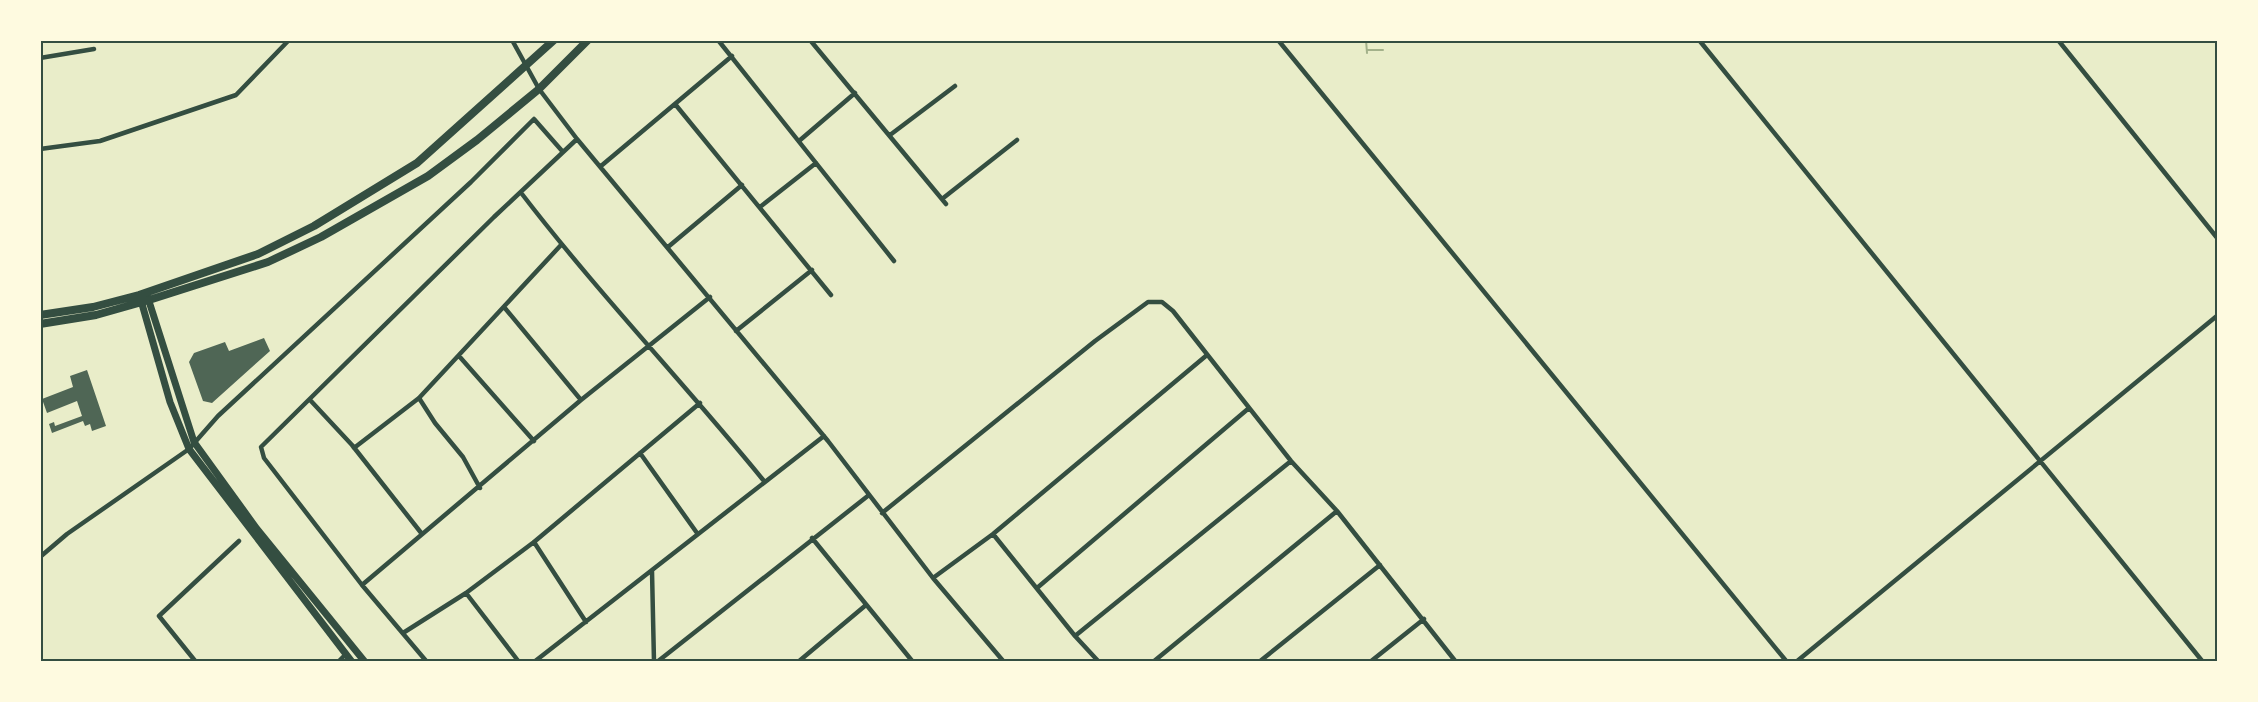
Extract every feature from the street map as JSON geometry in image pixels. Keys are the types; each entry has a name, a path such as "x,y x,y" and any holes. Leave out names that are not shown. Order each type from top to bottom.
{"main road":[{"path":"40,324 96,315 258,254 314,226 417,163 528,66 554,40"},
{"path":"40,315 144,297 268,262 321,237 428,176 539,89 588,40"},
{"path":"144,297 194,442 257,529 365,662"},
{"path":"144,297 170,402 189,449 352,662"}],"street":[{"path":"40,149 100,141 236,95 290,40"},
{"path":"512,40 539,89 577,139 824,436 933,579 1004,662"},
{"path":"718,40 894,261"},
{"path":"810,40 946,204"},
{"path":"1278,40 1787,662"},
{"path":"1699,40 2203,662"},
{"path":"2058,40 2217,239"},
{"path":"40,58 94,49"},
{"path":"601,166 732,56"},
{"path":"890,135 955,86"},
{"path":"799,141 855,93"},
{"path":"675,104 831,296"},
{"path":"40,557 67,534 189,449 218,416 471,182 534,119 563,152"},
{"path":"427,662 362,585 264,458 261,447 311,401 494,217 522,194 577,139"},
{"path":"942,199 1017,140"},
{"path":"760,207 816,163"},
{"path":"668,247 742,185"},
{"path":"522,194 561,245 700,403 764,481"},
{"path":"354,448 418,398 561,245"},
{"path":"736,330 812,270"},
{"path":"362,585 480,488 581,400 710,297"},
{"path":"882,513 1095,341 1148,302 1161,302 1173,311 1291,460 1337,511 1456,662"},
{"path":"504,307 581,400"},
{"path":"1796,662 2217,315"},
{"path":"933,579 993,534 1207,355"},
{"path":"459,356 534,441"},
{"path":"418,398 435,423 463,456 480,488"},
{"path":"311,401 354,448 422,534"},
{"path":"403,633 466,593 534,542 700,403"},
{"path":"1037,588 1249,408"},
{"path":"534,662 824,436"},
{"path":"640,453 698,533"},
{"path":"1074,636 1291,460"},
{"path":"656,662 869,495"},
{"path":"1153,662 1337,511"},
{"path":"993,534 1074,636 1098,661"},
{"path":"812,538 913,662"},
{"path":"196,662 159,616 239,541"},
{"path":"534,542 586,622"},
{"path":"1259,662 1380,565"},
{"path":"652,572 656,662"},
{"path":"466,593 519,662"},
{"path":"798,662 867,605"},
{"path":"1370,662 1424,620"},
{"path":"338,662 346,654"}],"building":[{"path":"264,338 270,351 212,403 203,401 189,362 194,353 225,342 229,351"},
{"path":"87,370 106,426 92,431 90,424 85,426 83,421 52,433 49,424 54,422 55,426 82,416 77,401 47,413 42,399 73,387 70,376"}],"waterway":[{"path":"1366,40 1367,53"},
{"path":"1368,50 1383,50"}]}
